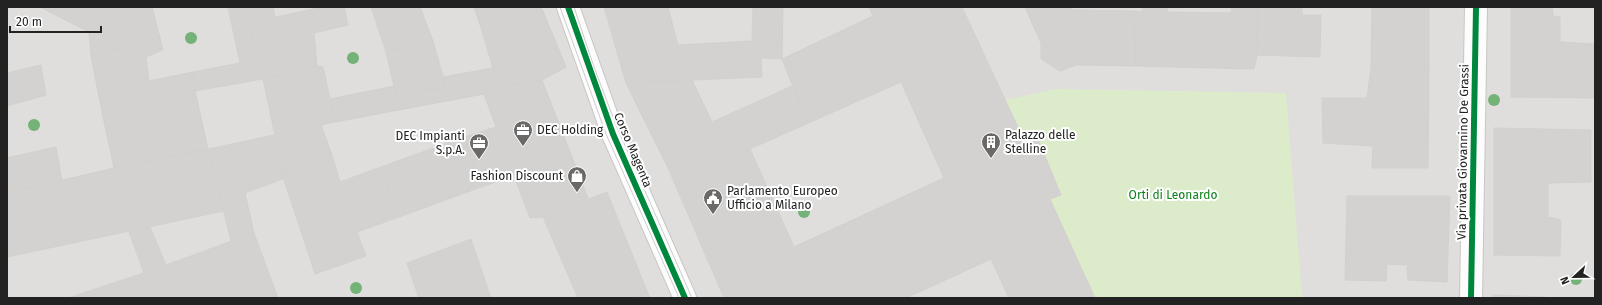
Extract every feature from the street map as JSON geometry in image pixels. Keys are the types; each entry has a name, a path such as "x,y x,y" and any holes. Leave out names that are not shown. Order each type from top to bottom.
{"street":[{"name":"Corso Magenta","path":"568,7 613,134 685,298"},
{"name":"Via privata Giovannino De Grassi","path":"1471,298 1476,7"}],"shaded area":[{"path":"7,7 565,7 682,298 7,298"},
{"path":"574,7 1595,7 1595,298 690,298"}],"green space":[{"name":"Orti di Leonardo","path":"1056,89 1286,93 1302,298 1095,298 1050,199 1061,195 1023,138 1005,100"}],"building":[{"path":"40,7 152,7 160,38 91,56 89,32"},
{"path":"228,7 273,7 275,17 248,23 263,79 195,91 193,72 240,63"},
{"path":"323,7 344,7 348,25 314,33 317,66 263,79 248,23"},
{"path":"371,7 420,7 433,41 386,52"},
{"path":"474,7 541,7 542,9 482,31"},
{"path":"604,7 668,7 678,45 752,41 753,7 783,7 782,59 761,58 762,77 626,83"},
{"name":"Palazzo delle Stelline","path":"869,7 962,7 1023,138 1036,134 1061,195 1050,199 1095,298 1009,298 991,259 906,298 724,298 668,168 801,106 782,59 873,16","holes":["901,82 944,178 794,247 750,149"]},
{"path":"1025,7 1072,7 1072,10 1134,11 1135,66 1076,65 1060,71 1041,59 1041,43"},
{"path":"1143,7 1168,7 1167,12 1231,13 1232,7 1258,7 1257,55 1254,69 1135,66 1134,11 1142,12"},
{"path":"1258,7 1302,7 1302,15 1321,15 1320,57 1257,55"},
{"path":"1372,7 1429,7 1429,68 1371,68"},
{"path":"1511,7 1552,7 1553,16 1560,17 1560,42 1595,44 1595,98 1511,97"},
{"path":"542,9 566,67 542,80 511,85 507,73 495,75 482,31"},
{"path":"160,38 163,50 146,57 149,81 193,72 195,91 208,149 114,168 91,56"},
{"path":"433,41 446,87 396,95 386,52"},
{"path":"41,65 46,95 7,106 7,73"},
{"path":"317,66 323,67 335,122 275,135 263,79"},
{"path":"493,68 495,75 507,73 511,85 484,94 335,122 330,99 394,86 396,95 446,87 443,77"},
{"path":"1371,68 1429,68 1428,168 1372,168 1373,146 1323,143 1322,98 1367,98"},
{"path":"542,80 588,198 543,217 530,218 514,176 481,187 464,137 496,127 484,94 511,85"},
{"path":"692,80 712,122 792,86 801,106 668,168 626,83"},
{"path":"321,125 331,152 281,171 283,179 245,193 254,233 231,241 208,149"},
{"path":"1494,128 1591,130 1591,182 1548,183 1548,217 1561,220 1560,256 1494,255"},
{"path":"464,137 481,187 399,217 381,167"},
{"path":"56,147 62,181 7,193 7,158"},
{"path":"208,149 224,211 7,257 7,193 114,168"},
{"path":"331,152 340,182 381,167 399,217 357,232 366,256 315,274 281,171"},
{"path":"607,192 647,291 632,298 578,298 543,217"},
{"path":"1347,196 1450,196 1447,282 1408,280 1407,265 1387,264 1386,281 1345,280"},
{"path":"150,227 166,265 144,273 129,232"},
{"path":"254,233 278,298 68,298 144,273"},
{"path":"471,239 491,298 419,298 407,263"},
{"path":"647,291 650,298 632,298"},
{"path":"1493,295 1546,297 1546,298 1493,298"}],"tram line":[{"path":"560,7 606,134 679,298"},
{"path":"574,7 594,67 616,125 692,298"}],"cycle path":[{"path":"568,7 613,134 685,298"},
{"path":"1471,298 1476,7"}],"place":[{"name":"DEC Holding","path":"523,147"},
{"name":"Palazzo delle Stelline","path":"991,159"},
{"name":"DEC Impianti S.p.A.","path":"479,160"},
{"name":"Fashion Discount","path":"577,193"},
{"name":"Parlamento Europeo Ufficio a Milano","path":"713,215"}]}
